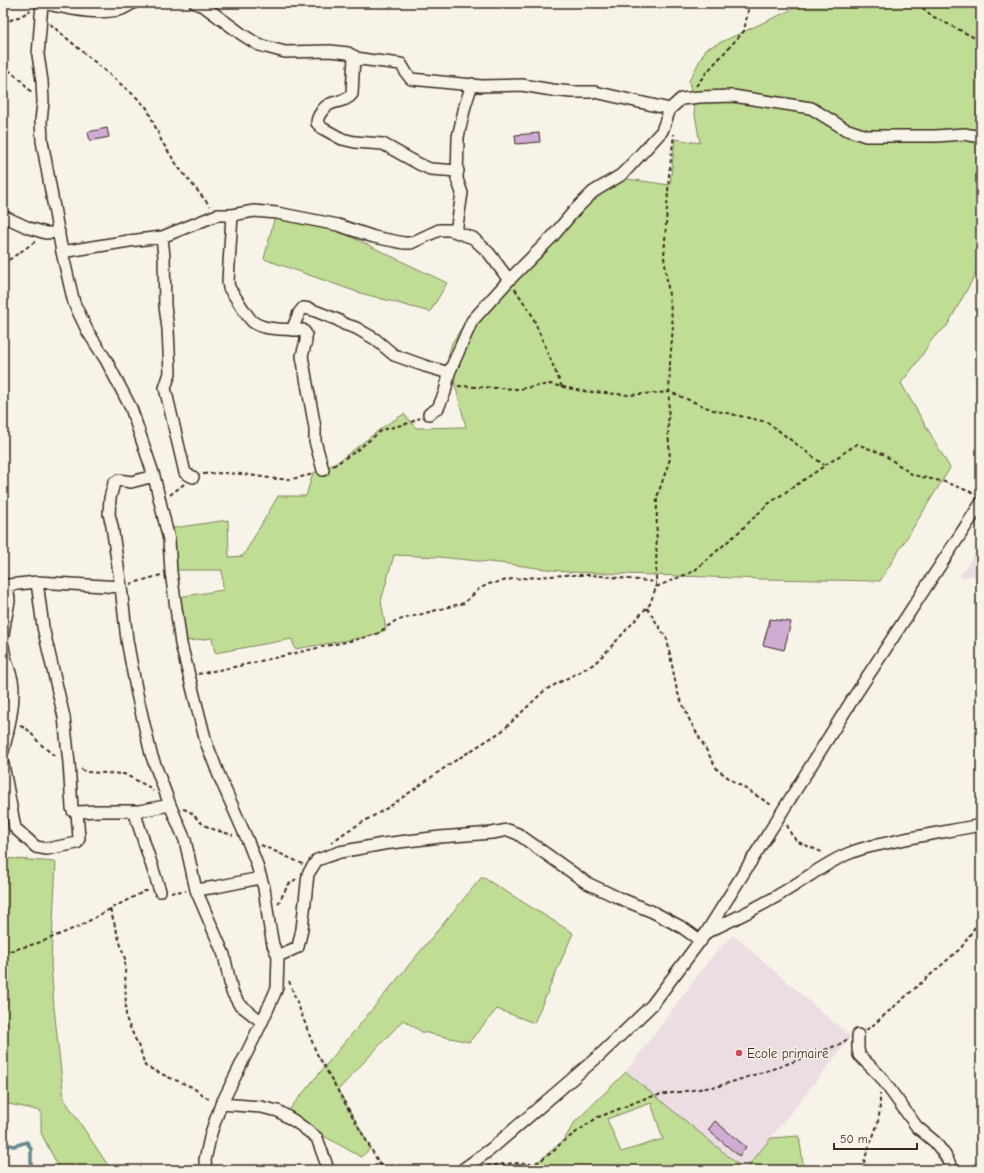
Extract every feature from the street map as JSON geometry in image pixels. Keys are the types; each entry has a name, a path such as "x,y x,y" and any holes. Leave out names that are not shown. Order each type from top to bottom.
{"street":[{"path":"134,3 120,10 99,12 82,11 42,3 36,13 38,55 42,81 43,102 41,121 42,142 62,252 74,303 88,332 106,360 131,408 154,476 169,540 171,572 181,644 206,742 229,800 247,839 264,888 269,923 278,956 277,988 262,1022 220,1105 211,1133 205,1160 206,1170"},
{"path":"195,3 205,7 259,45 285,52 330,51 348,53 368,60 401,64 411,78 482,86 522,85 571,92 594,92 670,109"},
{"path":"354,56 352,94 349,98 328,104 317,118 317,123 322,128 342,139 355,142 384,144 419,164 430,168 458,171"},
{"path":"456,232 462,201 462,193 458,179 458,137 472,84"},
{"path":"430,414 438,408 445,392 449,373 472,322 509,280 553,236 574,211 594,192 629,167 662,131 670,109 681,99 733,96 811,108 845,129 866,136 936,136 964,134 981,137"},
{"path":"62,252 162,237 217,215 232,215 254,211 276,213 338,225 374,237 404,243 411,243 439,230 450,230 473,238 489,253 509,280"},
{"path":"232,215 228,281 229,288 256,325 266,328 303,330 306,334 306,341 302,356 315,428 315,441 322,470"},
{"path":"3,216 29,228 46,233 59,232"},
{"path":"162,237 170,373 165,388 185,473 192,477"},
{"path":"292,330 299,313 303,308 310,309 356,328 375,339 394,355 449,373"},
{"path":"154,476 131,482 119,480 114,483 110,498 109,514 121,586 127,640 137,694 151,754 170,806 185,840 196,890 224,955 232,992 239,1004 262,1022"},
{"path":"462,1170 491,1149 601,1054 652,1005 703,937 854,697 981,503"},
{"path":"3,636 9,600 8,585 37,582 121,586"},
{"path":"37,582 43,627 64,717 73,811 134,811 170,806"},
{"path":"3,646 4,656 12,680 12,697 8,730 3,751"},
{"path":"3,764 15,828 36,847 47,849 77,843 79,838 78,812"},
{"path":"134,811 160,891"},
{"path":"703,937 782,894 850,853 873,846 928,834 981,825"},
{"path":"278,956 298,947 302,929 308,874 317,860 340,852 383,844 440,837 492,833 508,830 518,834 587,883 653,912 703,937"},
{"path":"196,890 216,888 260,878"},
{"path":"858,1035 858,1048 860,1055 880,1076 917,1127 935,1142 945,1155 953,1170"},
{"path":"220,1105 261,1107 278,1111 296,1122 317,1138 327,1170"}],"path":[{"path":"687,98 706,73 744,31 748,11 747,3"},
{"path":"917,3 932,16 981,41"},
{"path":"3,23 21,16 36,13 136,97 147,108 162,142 180,168 217,215"},
{"path":"3,65 21,80 30,92 43,102"},
{"path":"329,845 347,831 389,807 450,764 502,731 545,690 594,664 650,604 656,588 657,496 670,459 668,430 670,363 673,326 664,257 674,132"},
{"path":"3,264 46,233"},
{"path":"509,280 532,315 562,387"},
{"path":"446,385 519,388 550,384 582,391 629,395 670,392 713,410 767,422 824,465"},
{"path":"162,510 170,495 192,477 208,474 230,473 276,479 292,479 312,475 336,465 382,430 409,423 430,414"},
{"path":"656,588 694,571 768,504 857,444 883,454 913,475 945,482 981,496"},
{"path":"121,586 171,572"},
{"path":"189,676 377,634 395,621 464,603 479,589 489,584 512,579 565,574 592,575 656,582"},
{"path":"647,608 667,639 677,690 690,721 717,768 730,779 782,812 790,834 798,842 817,851 841,858"},
{"path":"277,906 288,885 312,867"},
{"path":"3,953 41,942 80,926 110,908 145,891 180,892 196,890"},
{"path":"110,908 125,959 126,1018 141,1052 145,1066 192,1087 220,1105"},
{"path":"471,1163 487,1166 514,1163 532,1164 540,1161 555,1150 561,1143 604,1114 646,1098 719,1086 779,1067 838,1045 872,1026 961,948 981,918"},
{"path":"289,981 316,1052 383,1170"},
{"path":"863,1170 864,1161 877,1126 880,1109 880,1076"}],"shaded area":[{"path":"981,543 981,574 959,578"},
{"name":"Ecole primaire","path":"733,935 851,1037 745,1170 626,1072 713,955"}],"green space":[{"path":"806,3 981,3 981,264 947,326 933,338 916,364 901,383 950,468 880,581 764,579 568,572 439,557 394,555 381,601 386,630 366,637 295,649 292,639 215,653 212,638 179,642 172,598 223,590 222,570 172,570 173,528 228,520 229,557 243,556 278,496 306,496 313,473 335,464 383,427 404,414 416,428 466,427 448,357 452,343 469,316 613,177 670,185 675,139 700,143 689,81 706,49"},
{"path":"275,216 339,231 447,283 430,312 357,292 264,259"},
{"path":"3,858 56,862 51,962 54,1008 64,1099 111,1170 60,1170 41,1133 41,1111 9,1104 3,1100"},
{"path":"481,878 484,878 573,933 534,1023 497,1009 469,1042 422,1032 403,1020 338,1090 371,1148 361,1157 322,1135 288,1111"},
{"path":"626,1072 745,1170 532,1170 539,1161 564,1140 574,1123","holes":["651,1103 663,1139 621,1152 607,1119"]},
{"path":"799,1136 804,1170 745,1170 771,1138"}],"building":[{"path":"107,128 109,137 90,141 88,132"},
{"path":"539,133 540,142 516,144 515,135"},
{"path":"770,619 791,622 784,650 763,645"},
{"path":"715,1121 746,1147 739,1156 708,1130"}],"waterway":[{"path":"3,1135 6,1144 14,1146 27,1142 31,1149 31,1170"}],"place":[{"name":"Ecole primaire","path":"739,1053"}]}
